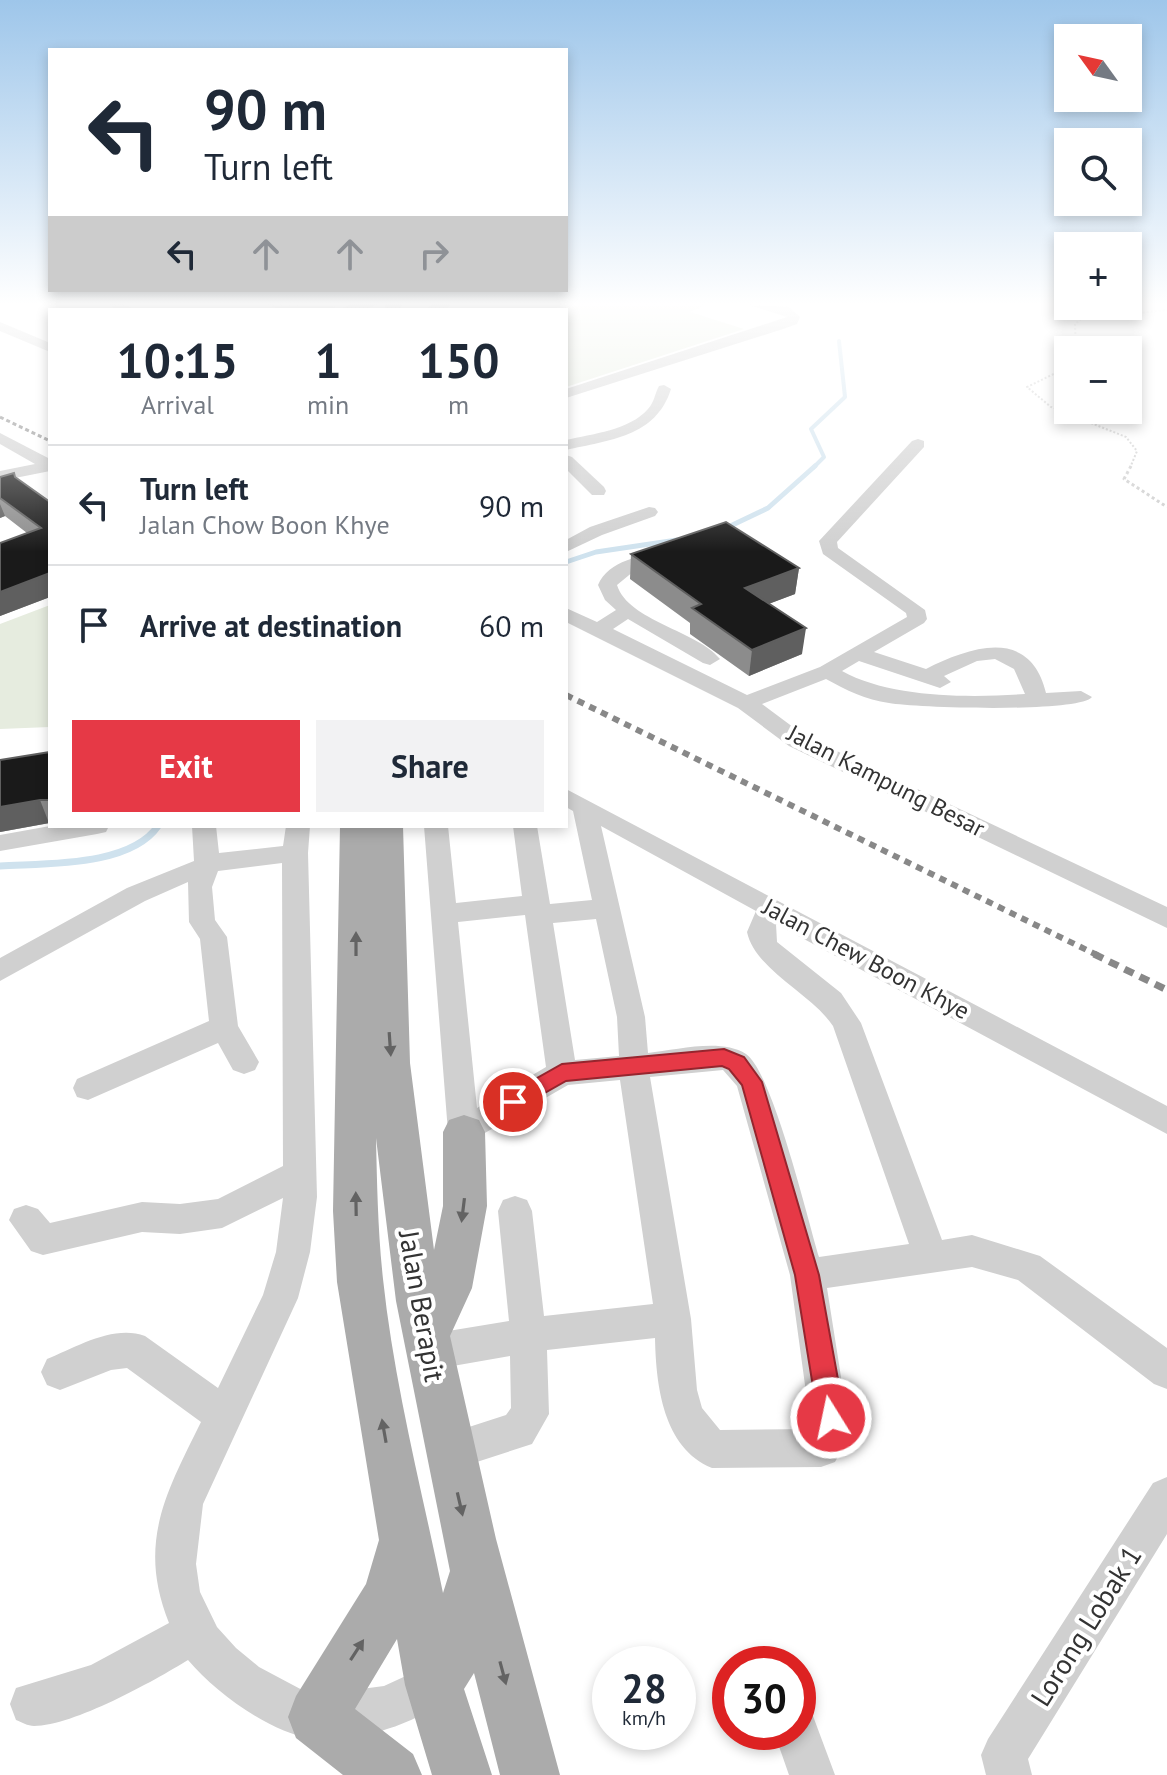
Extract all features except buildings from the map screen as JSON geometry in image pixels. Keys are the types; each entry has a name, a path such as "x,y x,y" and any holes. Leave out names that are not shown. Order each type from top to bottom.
{"main road":[{"path":"356,828 355,1211 360,1282 403,1535 434,1685 462,1775"},
{"name":"Jalan Berapit","path":"387,828 389,1027 396,1139 413,1262 449,1452 476,1571 530,1775"},
{"path":"428,1344 449,1288 465,1206 464,1132"},
{"path":"392,1775 317,1717 386,1604 397,1579 403,1535"},
{"path":"434,1685 449,1666 460,1643 476,1571"}],"street":[{"path":"568,393 588,387"},
{"path":"568,445 602,437 643,420 656,411 664,389"},
{"path":"0,438 48,465"},
{"path":"746,703 827,671 917,619 915,610 829,550 828,541 918,444"},
{"path":"568,462 598,491"},
{"path":"0,476 48,466"},
{"path":"568,546 596,531 649,512"},
{"path":"671,555 631,565 613,574 608,585 609,592 628,611 710,659"},
{"path":"599,629 628,611"},
{"name":"Jalan Kampung Besar","path":"568,615 746,703 797,741 1167,918"},
{"path":"926,677 984,653 996,654 1019,661 1034,679 1036,701"},
{"path":"857,654 899,665 940,683 952,694 951,701"},
{"path":"827,671 857,688 890,697 951,701 1036,701 1081,697"},
{"path":"436,828 464,1132 562,1073 634,1065 724,1058 737,1063 751,1082 807,1275 831,1434 821,1448 712,1449 694,1434 683,1411 676,1381 673,1319 634,1065 631,1017 607,908 575,802"},
{"name":"Jalan Chew Boon Khye","path":"575,802 1167,1121"},
{"path":"0,843 86,828"},
{"path":"204,828 207,866 199,887 202,922 213,937 224,1027 244,1062"},
{"path":"525,828 562,1073"},
{"path":"0,971 143,893 207,866 296,840 300,1197 293,1252 280,1298 183,1502 175,1534 173,1565 180,1598 195,1631 227,1671 257,1692 317,1717 386,1708 434,1685"},
{"path":"445,914 607,908"},
{"path":"773,909 761,922 759,931 762,941 767,949 831,1001 846,1023 931,1257"},
{"path":"88,1088 224,1027"},
{"path":"26,1220 43,1240 142,1217 180,1219 222,1213 298,1174"},
{"path":"449,1452 518,1430 530,1414 528,1335 515,1211"},
{"path":"807,1275 972,1251 1028,1267 1167,1371"},
{"path":"428,1344 673,1319"},
{"path":"60,1372 111,1352 132,1349 224,1416"},
{"name":"Lorong Lobak 1","path":"1007,1765 1167,1497"},
{"path":"32,1704 70,1697 123,1675 195,1631"},
{"path":"803,1750 812,1775"}],"path":[{"path":"1027,387 1054,408"},
{"path":"1098,424 1120,432 1132,441 1137,451 1124,479 1167,507"}],"shaded area":[{"path":"48,606 48,727 0,729 0,624"}],"waterway":[{"path":"815,466 824,457 811,429 845,397 844,387"},
{"path":"724,529 768,508 815,466"},
{"path":"568,561 596,552 677,540"},
{"path":"0,866 62,863 108,856 128,849 156,828"}],"railway":[{"path":"0,417 48,440"},
{"path":"568,696 1099,956"},
{"path":"1094,954 1167,990"}],"route":[{"path":"513,1102 562,1073 724,1058 737,1063 751,1082 807,1275 831,1418"}]}
